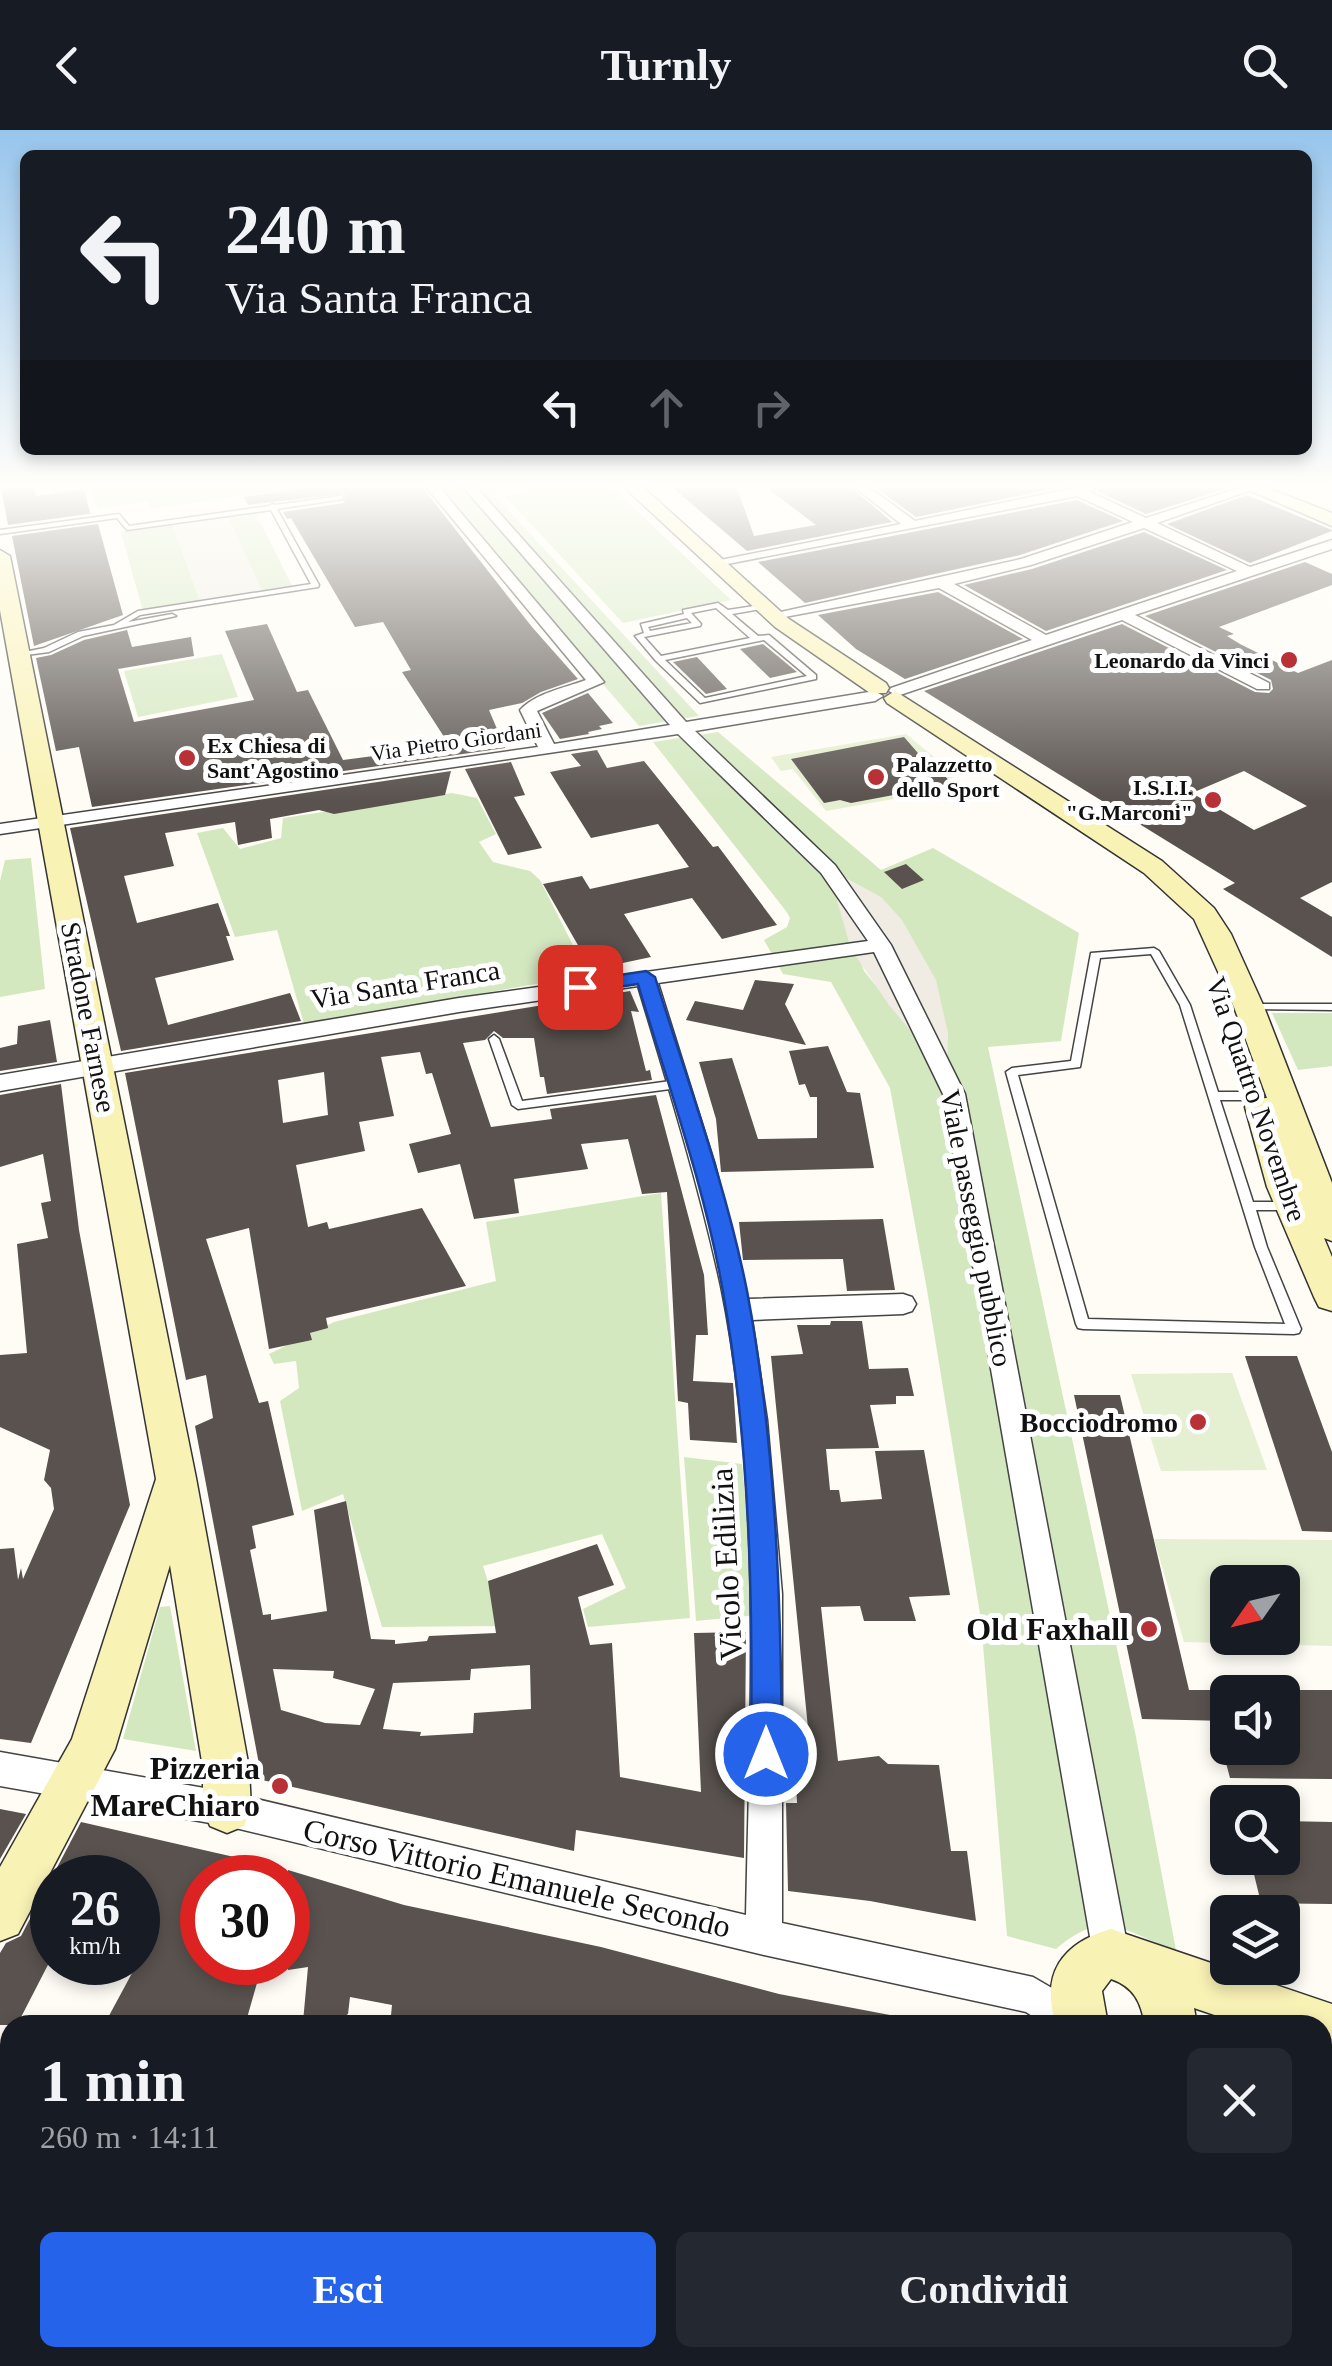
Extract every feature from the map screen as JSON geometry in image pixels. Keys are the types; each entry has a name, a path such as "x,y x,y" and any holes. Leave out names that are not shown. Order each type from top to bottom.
{"main road":[{"name":"Stradone Farnese","path":"5,592 11,641 51,822 176,1478 226,1768 227,1809"},
{"name":"Via Quattro Novembre","path":"750,592 886,693 1153,868 1193,902 1218,934 1332,1228"},
{"name":"Via Quattro Novembre","path":"1085,825 1136,868 1175,909 1217,978 1292,1206 1332,1298"},
{"path":"1175,909 1203,935 1234,997 1249,1008"},
{"path":"1258,1096 1266,1086 1256,1054 1261,1041"},
{"path":"1292,1206 1309,1218 1332,1264"},
{"name":"Stradone Farnese","path":"0,1916 92,1748 176,1478"},
{"path":"138,1596 151,1584 166,1579 182,1585 200,1612"},
{"path":"1088,1990 1166,1992 1169,2015"},
{"path":"1088,1990 1254,2015"}],"street":[{"path":"521,592 596,682 536,703 528,710 548,750"},
{"name":"Viale passeggio pubblico","path":"562,592 681,728 828,868 881,945 954,1094 1088,1990"},
{"path":"769,610 881,592"},
{"path":"957,592 1045,641"},
{"name":"Via Pietro Giordani","path":"0,829 548,750 886,693 1190,592"},
{"path":"1123,615 1264,686"},
{"name":"Via Santa Franca","path":"0,1083 483,1007 646,977 881,945"},
{"name":"Vicolo Edilizia","path":"646,977 738,1310 754,1420 767,1594 764,1937"},
{"path":"738,1310 903,1304"},
{"name":"Corso Vittorio Emanuele Secondo","path":"0,1770 227,1809 764,1937 1088,1990"}],"lane":[{"path":"117,626 138,612 266,592"},
{"path":"659,659 766,637 813,677 703,700 659,659 639,636 698,624 686,612 718,606 756,639"},
{"path":"726,613 769,610"},
{"path":"11,641 46,650 81,634 172,616"},
{"path":"1154,952 1185,1005 1213,1096 1248,1206 1294,1328 1083,1324 1012,1072 1076,1064 1096,954 1154,952"},
{"path":"1249,1008 1332,1007"},
{"path":"494,1039 518,1105 678,1084"},
{"path":"1213,1096 1258,1096"},
{"path":"1248,1206 1292,1206"}],"green space":[{"path":"138,592 197,592 200,601 143,611"},
{"path":"524,592 584,592 699,716 639,726"},
{"path":"595,592 723,592 731,600 623,623"},
{"path":"222,654 238,697 138,717 124,671"},
{"path":"718,732 881,870 933,848 1079,933 1061,1041 988,1047 1136,1737 1176,1950 1115,1927 1089,1928 1056,1949 1007,1936 981,1620 890,1088 831,982 783,974 764,940 787,927 790,918 653,742","holes":["829,869 882,898 947,1074 864,971"]},
{"name":"Palazzetto dello Sport","path":"906,734 939,761 957,783 954,788 826,811 793,769 781,771 771,757"},
{"path":"452,793 477,798 496,834 479,842 493,862 530,871 540,880 588,975 304,1024 277,930 235,937 197,833 223,828 240,849 281,838 283,818"},
{"path":"31,858 45,989 0,997 0,881 5,860"},
{"path":"1272,1013 1332,1013 1332,1066 1298,1070"},
{"path":"661,1193 690,1618 588,1627 583,1609 626,1588 602,1534 483,1566 502,1626 382,1627 343,1494 302,1511 280,1401 299,1388 296,1361 274,1364 269,1354 334,1322 496,1281 486,1222"},
{"name":"Bocciodromo","path":"1232,1373 1267,1470 1161,1471 1131,1374"},
{"path":"684,1457 742,1464 757,1615 696,1621"},
{"path":"1154,1539 1332,1540 1332,1646 1300,1645 1300,1565 1210,1565 1210,1643 1184,1642"},
{"path":"170,1606 196,1751 123,1739 160,1607"}],"shaded area":[{"path":"197,592 254,592 200,601"},
{"path":"828,869 882,898 902,920 936,980 948,1033 947,1075 889,1005 851,949"}],"building":[{"path":"23,592 117,592 123,615 34,646"},
{"path":"335,592 505,592 578,679 522,703 489,710 505,748 92,807 79,747 56,751 36,658 84,640 127,630 132,647 191,637 194,656 118,669 134,722 254,700 225,631 267,624 297,692 308,690 343,760 450,746 402,672 411,670 383,622 355,627"},
{"path":"793,592 853,592 805,603"},
{"path":"939,592 1023,639 905,679 856,649 818,615"},
{"path":"977,592 1161,592 1046,631"},
{"name":"I.S.I.I. \"G.Marconi\"","path":"1215,592 1312,592 1219,627 1234,634 1227,636 1240,644 1298,673 1332,660 1332,882 1300,898 1332,917 1332,957 1223,889 1235,883 924,691 1122,624 1255,692 1269,693 1273,689 1271,680 1145,616","holes":["1244,771 1307,806 1254,830 1192,793"]},
{"path":"763,644 797,672 770,678 740,649"},
{"path":"697,657 727,689 706,694 673,662"},
{"path":"588,693 613,723 599,726 602,729 589,734 560,739 542,713"},
{"name":"Palazzetto dello Sport","path":"904,737 931,768 937,767 952,784 851,803 824,803 791,759"},
{"path":"597,750 607,768 644,761 713,847 718,846 777,925 722,939 692,898 624,914 651,957 618,964 622,972 595,975 543,884 582,876 590,889 689,867 658,824 591,838 550,772 581,766 571,754"},
{"path":"511,762 525,795 514,797 542,848 508,855 465,769"},
{"path":"451,771 445,795 334,814 319,810 270,819 272,838 238,845 235,822 165,833 174,866 124,876 137,923 218,903 234,960 155,978 168,1025 290,993 301,1021 121,1051 70,828"},
{"path":"906,864 924,880 902,889 884,872"},
{"path":"755,980 794,984 785,1004 806,1045 686,1020 695,1001 743,1010"},
{"path":"630,991 639,1012 631,1011 646,1071 650,1070 652,1080 547,1094 534,1038 503,1038 494,1031 485,1040 463,1043 491,1127 552,1119 550,1109 656,1095 704,1275 708,1335 696,1335 693,1381 733,1383 737,1443 690,1440 688,1403 678,1401 667,1192 642,1194 628,1139 581,1144 588,1169 514,1179 519,1213 474,1219 460,1164 418,1173 409,1144 451,1134 432,1073 426,1074 420,1052 381,1057 394,1116 359,1122 365,1151 296,1165 308,1227 327,1222 329,1229 422,1208 466,1286 326,1318 328,1328 310,1333 312,1340 269,1349 249,1228 206,1239 259,1403 268,1401 294,1515 252,1526 256,1548 250,1550 263,1615 271,1614 271,1620 327,1611 314,1510 346,1501 371,1639 395,1640 395,1644 427,1641 429,1636 496,1633 488,1581 597,1544 614,1585 578,1597 590,1645 612,1643 620,1777 701,1792 694,1633 746,1632 744,1858 576,1830 574,1851 262,1780 195,1426 213,1418 206,1375 186,1380 125,1073","holes":["324,1072 328,1115 283,1123 278,1080","530,1665 531,1709 474,1713 473,1733 420,1736 421,1732 383,1729 393,1683 470,1680 471,1669","273,1669 334,1671 333,1678 375,1689 360,1725 325,1723 281,1710"]},
{"path":"50,1020 57,1062 0,1071 0,1048 17,1044 18,1026"},
{"path":"828,1046 847,1092 860,1093 874,1168 721,1172 716,1119 699,1062 732,1058 758,1139 817,1138 817,1097 810,1097 805,1084 799,1085 789,1051"},
{"path":"61,1084 79,1230 130,1505 31,1743 0,1739 0,1549 14,1548 18,1580 21,1568 23,1579 54,1509 51,1488 44,1480 50,1450 0,1427 0,1355 27,1353 17,1244 48,1238 41,1203 51,1201 43,1154 0,1167 0,1095"},
{"path":"883,1219 895,1290 847,1291 843,1259 743,1260 739,1222"},
{"path":"831,1321 862,1321 869,1369 908,1368 914,1396 896,1396 896,1404 870,1405 879,1448 826,1449 830,1490 839,1490 841,1502 882,1499 875,1451 924,1450 950,1595 909,1597 916,1621 864,1621 860,1606 821,1607 838,1761 879,1756 888,1764 939,1765 951,1851 967,1851 976,1921 870,1901 788,1891 786,1803 797,1803 794,1738 809,1738 771,1356 803,1354 797,1325 830,1325"},
{"path":"1245,1356 1297,1356 1332,1452 1332,1532 1302,1531"},
{"name":"Old Faxhall","path":"1074,1395 1120,1395 1189,1690 1210,1690 1210,1721 1142,1719"},
{"path":"1300,1690 1332,1690 1332,1779 1230,1778 1227,1765 1300,1765"},
{"path":"0,1809 26,1814 0,1859"},
{"path":"1300,1821 1332,1822 1332,1904 1300,1904 1300,1895 1259,1895 1254,1875 1300,1875"},
{"path":"81,1822 225,1855 180,1855 180,1985 256,1985 248,2015 109,2015 126,1985 160,1985 160,1855 64,1855"},
{"path":"310,1877 404,1905 601,1947 779,1994 890,2015 391,2015 392,2005 350,1997 346,2015 304,2015 306,1985 310,1985"},
{"path":"30,1919 30,1985 38,1985 22,2015 0,2015 0,1953 6,1943 21,1936"}],"place":[{"name":"Leonardo da Vinci","path":"1289,660"},
{"name":"Ex Chiesa di Sant'Agostino","path":"187,758"},
{"name":"Palazzetto dello Sport","path":"876,777"},
{"name":"I.S.I.I. \"G.Marconi\"","path":"1213,800"},
{"name":"Bocciodromo","path":"1198,1422"},
{"name":"Old Faxhall","path":"1149,1629"},
{"name":"Pizzeria MareChiaro","path":"280,1786"}],"route":[{"path":"580,987 646,977 734,1289 754,1420 767,1594 766,1754"}]}
